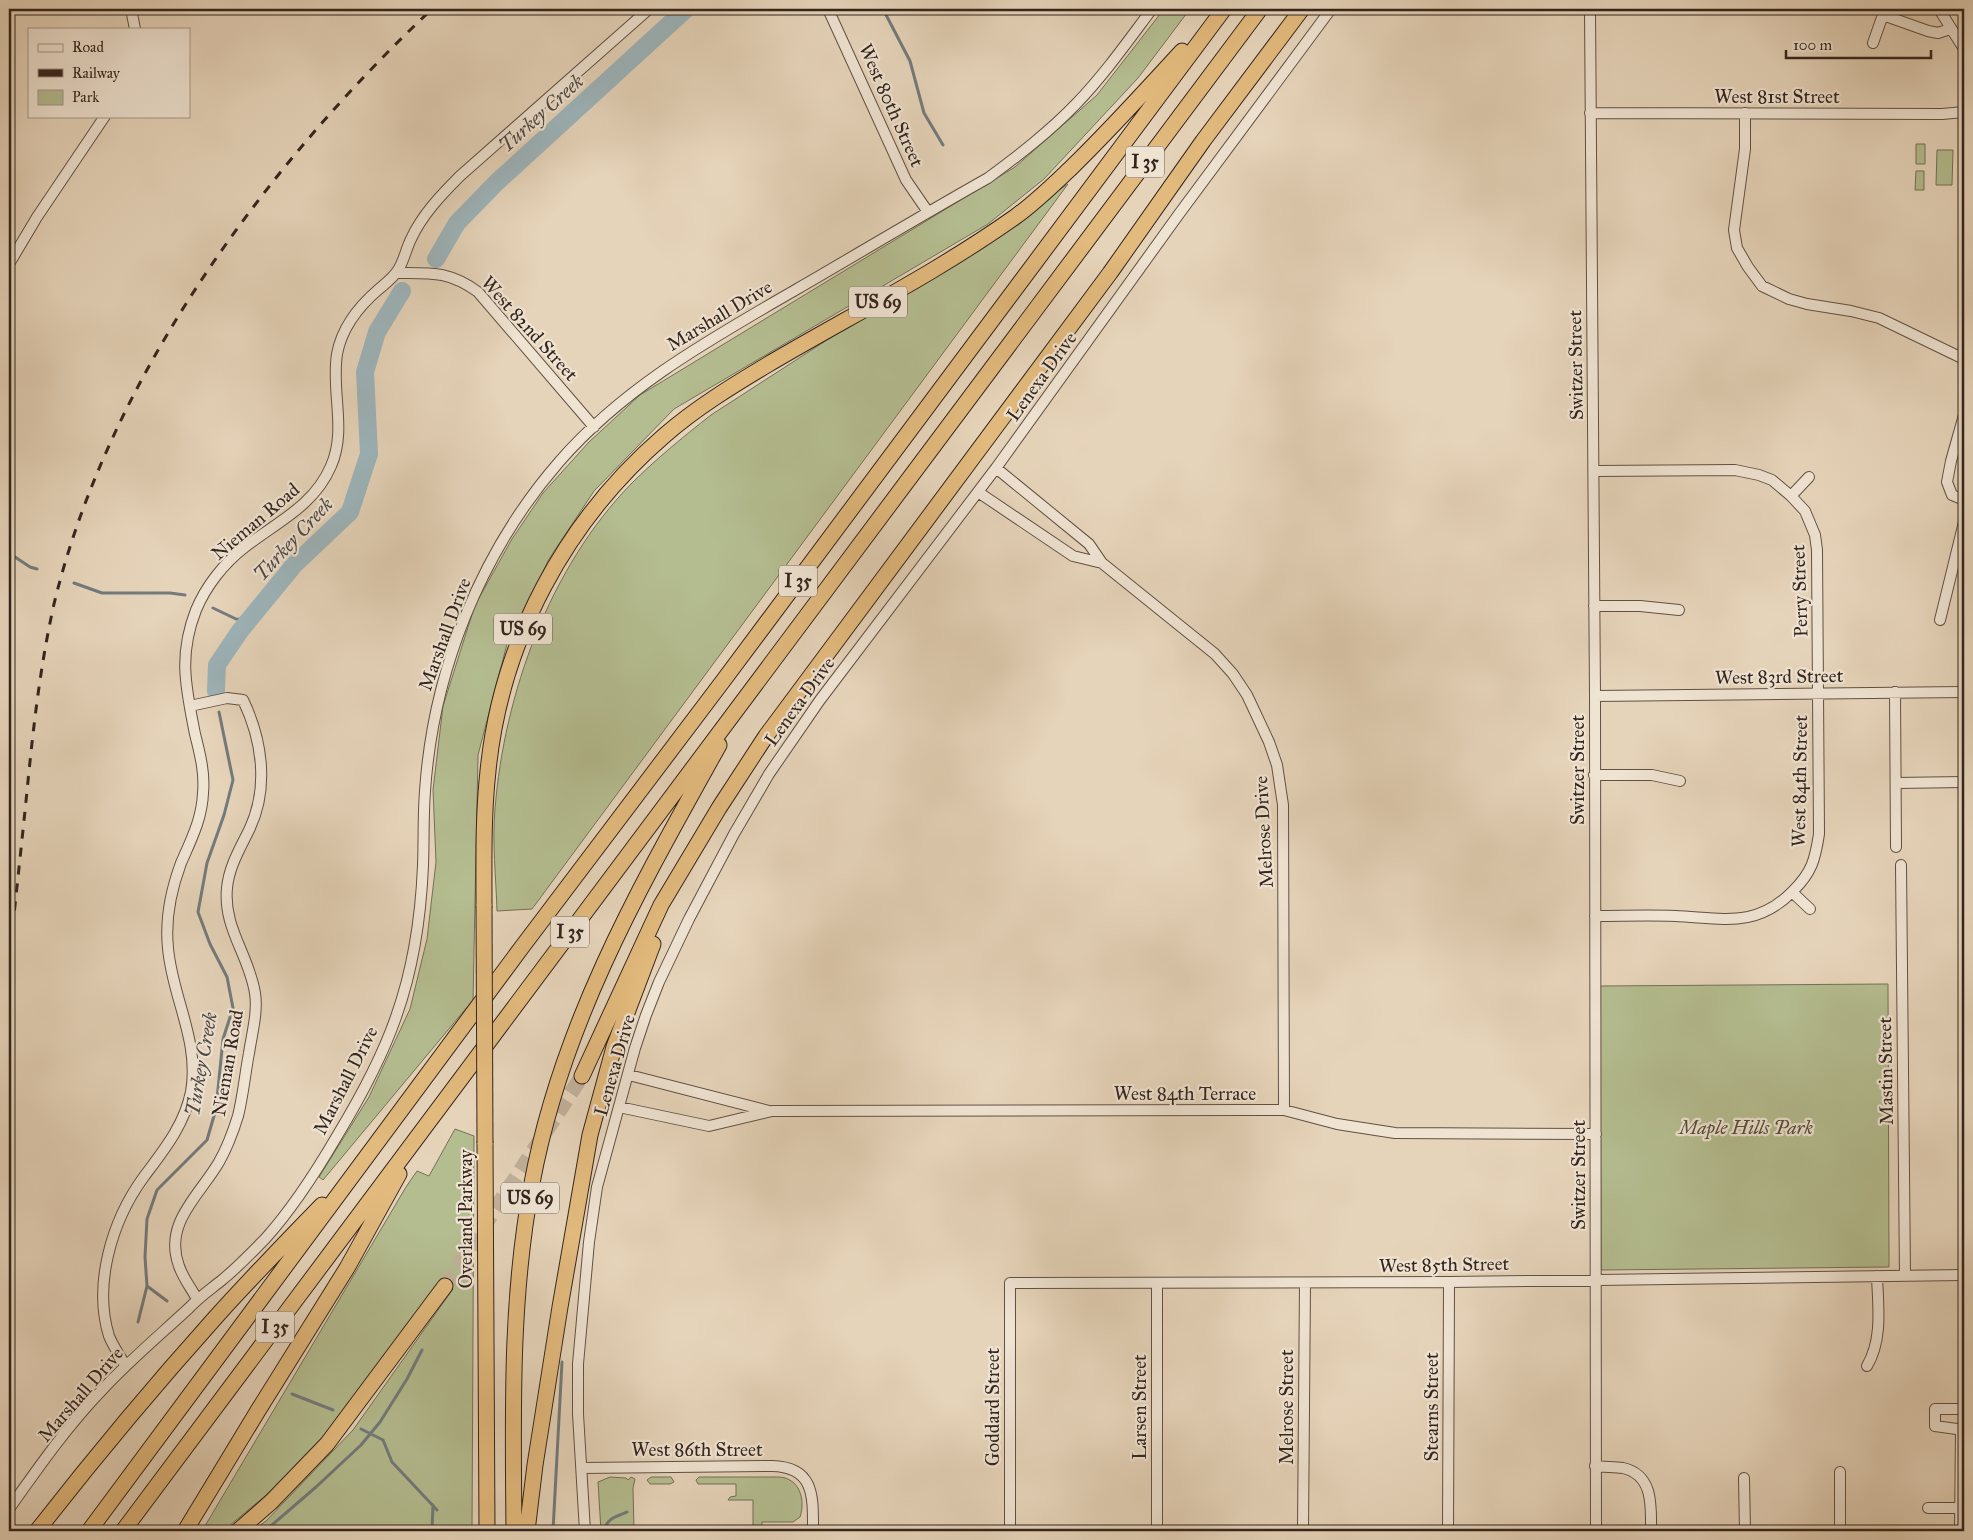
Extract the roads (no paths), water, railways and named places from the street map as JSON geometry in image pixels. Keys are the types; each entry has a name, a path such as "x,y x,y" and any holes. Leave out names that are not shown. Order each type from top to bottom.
{"highway":[{"name":"Overland Parkway","path":"487,1531 484,846 488,770 505,681 513,654 540,592 561,555 594,508 638,460 667,433 696,411 766,366 951,260 1019,214 1098,142 1223,9"},
{"name":"I 35","path":"88,1531 1223,9"},
{"name":"I 35","path":"123,1531 1260,9"},
{"path":"582,1076 661,906 718,808 766,736 1050,356 1203,141 1302,9"},
{"name":"US 69","path":"514,1531 513,1383 519,1276 532,1183 553,1095 573,1035 610,949 642,885 747,695"},
{"path":"527,1531 535,1465 574,1219 586,1152 599,1100 614,1047 646,961 718,808"},
{"path":"185,1531 347,1268 428,1123"},
{"path":"37,1531 117,1431 215,1317 371,1153"},
{"path":"238,1531 271,1502 327,1444 370,1389 445,1286"}],"street":[{"path":"131,9 135,28"},
{"name":"Nieman Road","path":"125,1365 110,1340 106,1321 104,1299 111,1242 128,1200 177,1131 186,1107 193,1073 192,1047 171,964 168,925 173,887 198,825 203,803 202,762 184,671 184,654 199,603 215,577 232,559 245,547 303,506 323,481 332,465 339,434 336,365 339,346 345,329 355,312 397,273 411,237 426,214 442,194 649,9"},
{"name":"West 80th Street","path":"829,9 906,180 928,212"},
{"name":"Marshall Drive","path":"9,1508 79,1416 125,1365 197,1299 224,1279 269,1234 297,1200 373,1073 397,1015 408,975 421,891 425,789 431,735 438,698 450,658 464,618 483,577 512,526 560,461 594,427 646,382 679,359 988,178 1048,130 1098,79 1152,9"},
{"name":"Lenexa Drive","path":"585,1531 578,1414 578,1364 586,1271 597,1187 635,1048 659,982 734,834 769,774 820,700 996,468 1179,214 1331,9"},
{"name":"Switzer Street","path":"1590,9 1595,696 1596,1134 1594,1280 1596,1531"},
{"path":"1939,9 1964,49"},
{"path":"1873,43 1884,12 1928,31 1938,33 1950,29"},
{"name":"West 81st Street","path":"1590,113 1942,114 1964,112"},
{"path":"1745,113 1746,149 1734,230 1736,248 1762,286 1789,299 1807,304 1851,310 1879,318 1964,359"},
{"path":"9,264 37,217 104,118"},
{"name":"West 82nd Street","path":"397,273 444,275 465,282 478,292 594,427"},
{"path":"1964,415 1947,482 1952,495 1964,500"},
{"name":"Melrose Drive","path":"996,468 1089,544 1102,563 1215,654 1247,695 1259,718 1274,758 1283,805 1284,1110"},
{"name":"Perry Street","path":"1594,471 1744,471 1772,480 1791,496 1805,511 1818,550 1818,693"},
{"path":"1791,496 1810,477"},
{"name":"Melrose Drive","path":"978,492 1073,556 1102,563"},
{"path":"1940,620 1964,522"},
{"path":"1594,606 1640,606 1679,610"},
{"path":"1894,692 1896,847"},
{"name":"West 83rd Street","path":"1595,696 1964,692"},
{"name":"West 84th Street","path":"1595,916 1745,918 1778,906 1806,878 1812,865 1819,834 1818,693"},
{"name":"Nieman Road","path":"190,706 227,698 244,700 251,716 262,772 258,807 237,854 227,886 229,920 237,944 248,967 255,992 254,1023 241,1099 230,1139 218,1162 182,1213 175,1238 175,1251 179,1266 197,1299"},
{"path":"1594,775 1652,775 1680,781"},
{"path":"1896,783 1964,782"},
{"name":"Mastin Street","path":"1901,865 1905,1276"},
{"path":"1792,892 1810,909"},
{"name":"West 84th Terrace","path":"629,1075 772,1111"},
{"name":"West 84th Terrace","path":"619,1107 709,1126 772,1111 1284,1110 1337,1124 1395,1133 1596,1134"},
{"name":"West 85th Street","path":"1010,1283 1449,1282 1964,1275"},
{"path":"1867,1366 1874,1354 1877,1341 1877,1276"},
{"name":"Stearns Street","path":"1448,1531 1449,1282"},
{"name":"Goddard Street","path":"1010,1283 1010,1531"},
{"name":"Larsen Street","path":"1157,1283 1157,1531"},
{"name":"Melrose Street","path":"1303,1531 1305,1283"},
{"path":"1960,1531 1963,1430 1935,1426 1935,1409 1964,1409"},
{"name":"West 86th Street","path":"582,1468 780,1466 790,1468 807,1481 811,1493 813,1531"},
{"path":"1595,1466 1622,1468 1640,1477 1647,1486 1650,1496 1651,1531"},
{"path":"1840,1472 1840,1531"},
{"path":"1744,1478 1745,1531"},
{"path":"1928,1508 1962,1508"}],"waterway":[{"name":"Turkey Creek","path":"436,259 457,223 497,182 686,9"},
{"path":"883,9 910,61 924,113 943,145"},
{"name":"Turkey Creek","path":"216,691 217,665 240,631 294,565 350,512 369,454 365,372 377,332 402,291"},
{"path":"9,553 30,567 37,569"},
{"path":"74,583 102,593 170,593 185,595"},
{"path":"213,608 236,619 249,620"},
{"name":"Turkey Creek","path":"138,1322 147,1286 145,1257 147,1219 157,1190 207,1140 216,1109 223,1039 233,1008 227,977 210,944 198,912 207,863 224,815 233,780 219,712"},
{"path":"147,1286 167,1301"},
{"path":"265,1531 361,1445 380,1422 407,1379 422,1350"},
{"path":"553,1531 562,1362"},
{"path":"292,1394 333,1410"},
{"path":"361,1429 383,1440 392,1462 437,1510"},
{"path":"432,1531 433,1505"},
{"path":"605,1530 610,1520 627,1512"}],"tunnel":[{"path":"445,1286 582,1076"}],"railway":[{"path":"9,964 33,736 49,626 79,520 113,438 154,358 201,281 254,206 311,136 370,70 432,9"}],"park label":[{"name":"Maple Hills Park","path":"1746,1127"}]}
